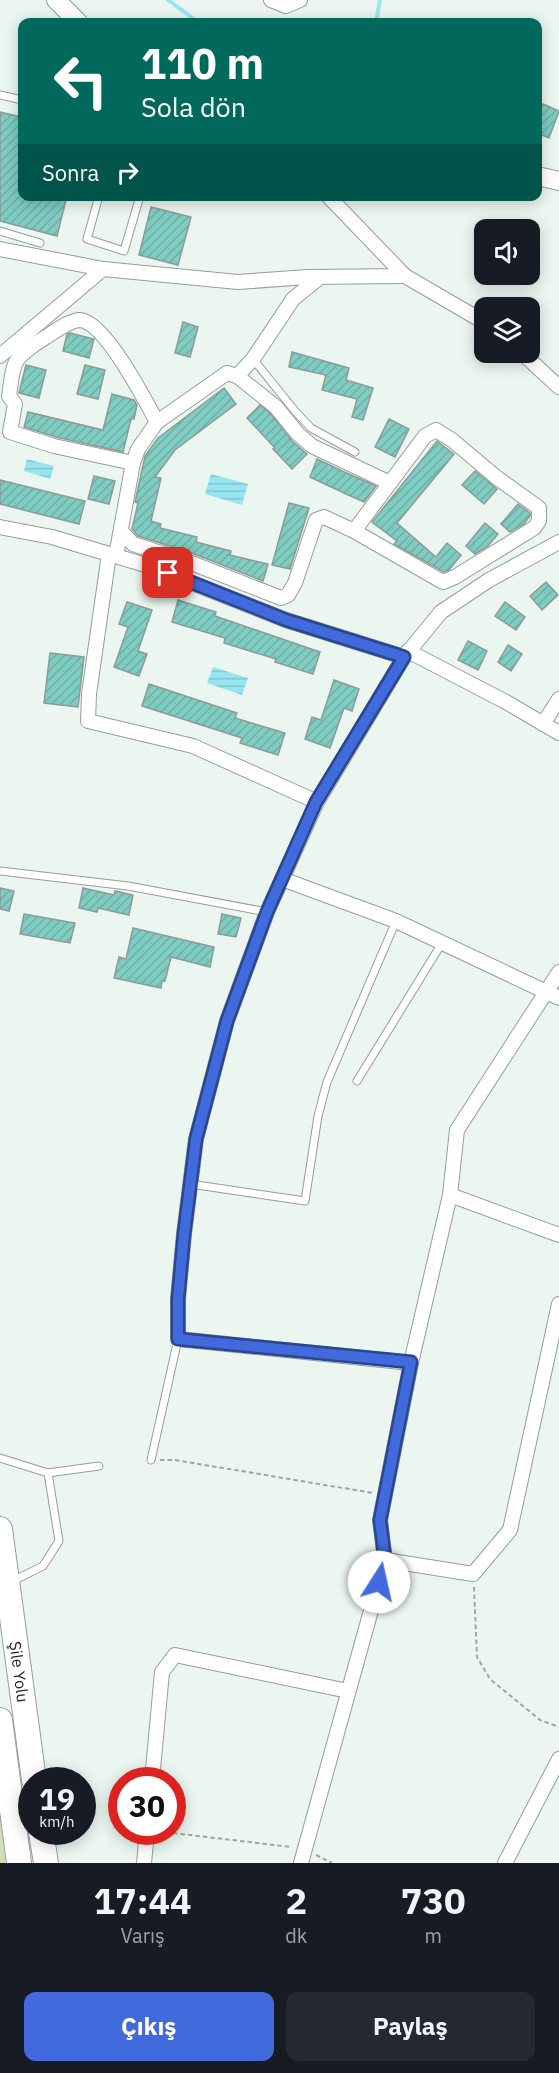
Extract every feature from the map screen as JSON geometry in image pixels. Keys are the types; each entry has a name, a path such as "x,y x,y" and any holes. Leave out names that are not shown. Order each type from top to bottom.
{"highway":[{"name":"Şile Yolu","path":"0,1528 32,1767"},
{"name":"Şile Yolu","path":"0,1720 19,1863"},
{"path":"43,1845 46,1863"}],"street":[{"path":"56,0 74,18"},
{"path":"271,0 286,6 300,0"},
{"path":"542,177 559,181"},
{"path":"333,201 405,276 474,316"},
{"path":"0,249 103,270 238,282 320,277 405,276"},
{"path":"0,356 103,270"},
{"path":"237,376 253,359 293,299 320,277"},
{"path":"133,463 54,446 10,432 15,404 9,396 17,360 45,338 74,321 81,320 93,327 114,349 157,423"},
{"path":"533,363 559,387"},
{"path":"316,802 193,746 88,721 89,694 113,555 121,531 133,463 138,449 157,423 227,373 237,376 276,407 298,434 312,446 390,483"},
{"path":"121,531 133,544 189,562 280,598 288,595 295,584 316,520 324,517 354,531 443,582 455,577 534,528 539,520 539,508 436,430 425,436 354,531"},
{"path":"0,527 52,537 149,566 286,620 406,654 506,702 559,733"},
{"path":"411,1362 178,1339 178,1299 196,1139 227,1021 267,912 316,802 406,654 441,612 489,580 559,542"},
{"path":"543,724 559,699"},
{"path":"282,879 396,921 559,998"},
{"path":"301,1863 385,1560 380,1520 411,1362 450,1195 457,1130 559,972"},
{"path":"450,1195 559,1235"},
{"path":"385,1560 473,1574 510,1530 559,1304"},
{"path":"153,1767 162,1672 175,1655 348,1691"},
{"path":"505,1863 559,1760"},
{"path":"144,1863 146,1845"}],"lane":[{"path":"0,94 18,99"},
{"path":"98,201 87,239 124,251 139,201"},
{"path":"0,231 40,243"},
{"path":"253,359 311,428 355,452"},
{"path":"0,871 128,886 267,912"},
{"path":"190,1184 305,1201 318,1116 327,1082 396,921"},
{"path":"357,1082 442,942"},
{"path":"151,1460 178,1339"},
{"path":"0,1458 48,1473 99,1466"},
{"path":"8,1584 43,1566 59,1541 48,1473"}],"path":[{"path":"151,1460 175,1460 385,1495"},
{"path":"473,1574 477,1657 489,1679 540,1720 559,1727"},
{"path":"186,1834 304,1848 332,1863"}],"green space":[{"path":"0,1804 8,1863 0,1863"}],"water":[{"path":"27,459 54,466 50,479 24,471"},
{"path":"211,474 248,484 242,505 205,494"},
{"path":"213,667 248,678 242,695 207,683"}],"building":[{"path":"543,104 559,111 549,138 542,135"},
{"path":"0,112 18,116 18,201 66,201 57,236 0,221"},
{"path":"151,207 191,217 178,265 139,255"},
{"path":"183,322 198,327 190,357 175,353"},
{"path":"67,334 94,339 89,358 63,351"},
{"path":"292,352 349,368 346,380 373,388 363,420 352,417 357,399 322,390 326,375 289,367"},
{"path":"26,365 46,370 39,398 19,393"},
{"path":"85,365 105,370 98,399 77,394"},
{"path":"224,388 236,404 175,450 155,477 161,478 151,521 161,524 160,528 197,537 196,542 231,551 230,555 268,564 263,581 192,553 138,536 132,529 145,456 158,438"},
{"path":"112,394 134,400 137,405 123,452 56,437 24,427 28,412 103,430"},
{"path":"260,405 270,413 292,441 307,454 292,469 247,418"},
{"path":"389,419 409,429 395,457 375,447"},
{"path":"437,441 454,454 397,523 436,557 447,543 461,555 449,570 444,572 394,544 397,541 372,522"},
{"path":"317,459 376,486 364,502 344,493 310,477"},
{"path":"475,471 497,489 484,504 462,485"},
{"path":"94,476 115,481 109,504 88,499"},
{"path":"0,480 85,501 79,524 0,504"},
{"path":"289,503 309,508 290,569 272,565"},
{"path":"518,504 530,513 530,516 524,524 510,532 501,524"},
{"path":"485,523 498,534 488,546 475,554 466,546"},
{"path":"546,582 558,595 542,610 530,596"},
{"path":"178,600 216,612 215,616 320,652 313,674 275,662 276,659 224,643 225,638 172,622"},
{"path":"127,602 152,610 138,651 147,654 139,676 114,667 128,627 119,624"},
{"path":"505,602 525,617 516,630 495,616"},
{"path":"468,641 487,651 478,670 458,660"},
{"path":"508,645 522,654 511,671 498,662"},
{"path":"50,653 84,657 78,707 44,703"},
{"path":"334,680 359,689 352,711 344,708 330,748 305,739 312,717 321,720"},
{"path":"149,684 237,713 235,718 285,733 278,755 240,743 242,738 142,706"},
{"path":"0,888 14,891 9,911 0,909"},
{"path":"83,888 114,895 115,891 133,895 129,915 98,908 97,912 79,908"},
{"path":"24,914 75,923 70,943 20,934"},
{"path":"222,914 241,918 236,937 218,934"},
{"path":"133,928 214,947 210,967 171,957 161,988 114,978 119,957 126,959"}],"waterway":[{"path":"168,0 193,18"},
{"path":"377,18 380,0"}],"route":[{"path":"168,573 286,620 404,657 316,802 267,912 227,1021 196,1139 178,1299 178,1339 411,1362 380,1520 385,1560 379,1582"}]}
